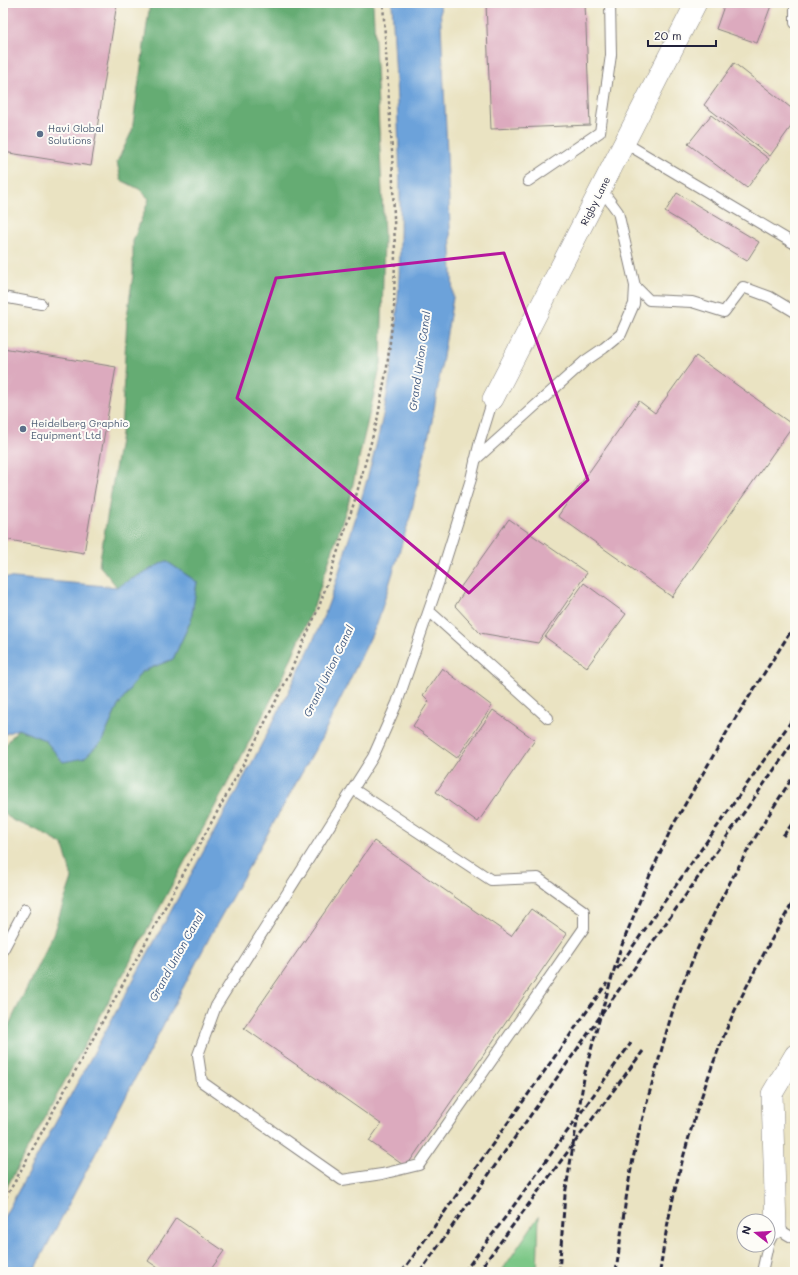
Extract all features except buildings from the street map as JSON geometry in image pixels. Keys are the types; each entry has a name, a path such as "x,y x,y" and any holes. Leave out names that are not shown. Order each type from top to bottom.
{"street":[{"name":"Rigby Lane","path":"493,399 696,3"},
{"path":"771,1213 772,1094 795,1055"}],"lane":[{"path":"528,181 600,132 611,55 610,3"},
{"path":"795,5 795,23"},
{"path":"625,143 795,244"},
{"path":"475,460 585,361 621,334 634,304 635,286 618,212 600,189"},
{"path":"635,286 649,300 692,302 724,312 743,287 770,297 795,312"},
{"path":"3,297 41,304"},
{"path":"353,789 491,880 538,878 584,911 584,928 419,1165 382,1174 342,1180 202,1082 198,1055 216,1006 373,757 397,703 429,611 471,479 493,399"},
{"path":"429,611 548,718"},
{"path":"3,950 25,909"},
{"path":"776,1239 795,1238"},
{"path":"762,1272 767,1253"}],"path":[{"path":"3,1203 250,752 287,679 319,608 354,503 377,421 387,367 394,308 392,151 384,3"}],"highlighted area":[{"path":"504,253 588,480 469,593 237,398 276,278"}],"green space":[{"path":"150,3 373,3 384,235 381,364 349,501 314,606 284,675 224,790 3,1194 3,1037 53,934 72,878 63,845 37,830 12,820 3,811 4,747 18,729 45,740 63,762 102,741 118,706 141,672 173,659 191,620 197,582 166,561 117,587 99,565 121,434 127,317 133,275 133,241 149,199 139,189 121,180 117,162 132,131"},
{"path":"539,1216 537,1272 501,1272"}],"water":[{"name":"Grand Union Canal","path":"392,3 440,3 453,298 432,421 411,514 377,624 321,739 215,927 33,1272 3,1272 3,1219 255,757 309,650 325,613 337,579 379,432 389,386 397,318 400,183"},
{"path":"166,561 197,582 191,620 173,659 141,672 118,706 102,741 84,758 63,762 45,740 18,729 3,735 3,577 117,587"}],"railway":[{"path":"559,1272 565,1195 585,1072 620,950 650,875 672,827 731,725 795,625"},
{"path":"617,969 795,716"},
{"path":"420,1272 795,740"},
{"path":"616,1272 627,1191 635,1151 648,1098 675,1004 713,915 728,886 760,829 795,774"},
{"path":"783,836 795,820"},
{"path":"792,843 795,839"},
{"path":"660,1272 666,1230 680,1168 698,1107 711,1070 725,1032 736,1008 764,953 795,899"},
{"path":"402,1272 607,983"},
{"path":"464,1272 631,1043"},
{"path":"478,1272 643,1051"}],"place":[{"name":"Havi Global Solutions","path":"40,134"},
{"name":"Heidelberg Graphic Equipment Ltd","path":"23,429"}]}
